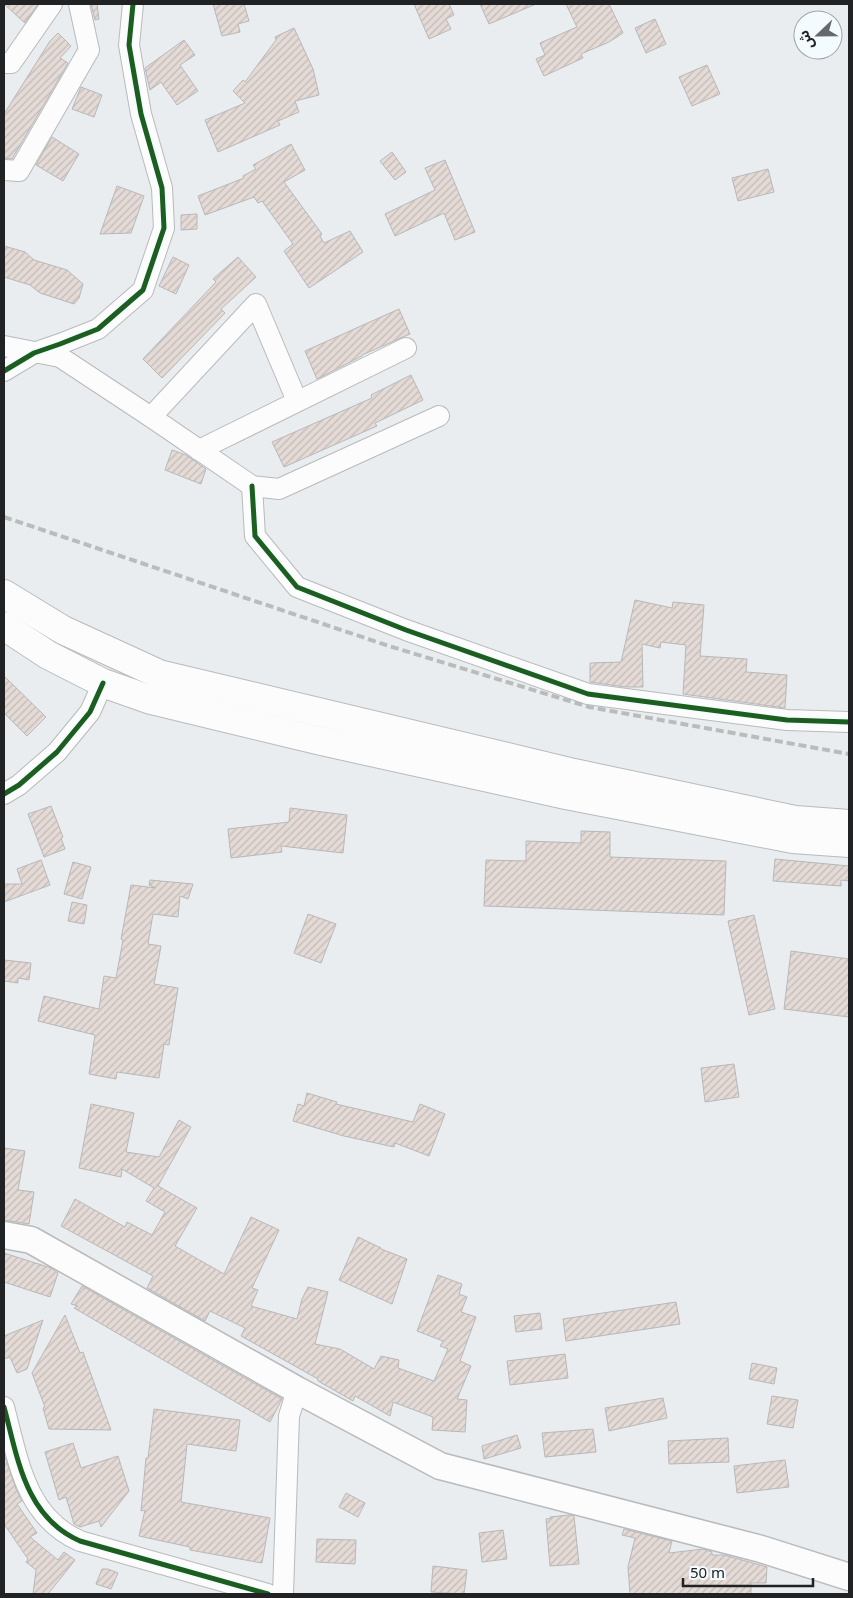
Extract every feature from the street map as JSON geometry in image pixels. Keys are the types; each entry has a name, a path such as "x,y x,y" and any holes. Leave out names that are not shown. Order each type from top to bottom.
{"highway":[{"path":"4,594 63,630 159,674 574,773 795,820 849,824"},
{"path":"4,626 48,655 103,683 151,700 557,793 793,839 849,843"}],"main road":[{"path":"4,1235 31,1240 297,1390 440,1466 761,1549 849,1577"}],"street":[{"path":"4,64 10,63 52,4"},
{"path":"4,170 19,171 89,50 79,4"},
{"path":"4,370 34,353 98,329 143,290 164,228 162,188 140,114 128,45 133,4"},
{"path":"151,416 256,304 297,401"},
{"path":"4,346 60,357 151,416 252,486 278,489 439,416"},
{"path":"199,450 406,348"},
{"path":"252,486 255,536 297,587 406,630 588,694 787,720 849,722"},
{"path":"4,794 19,785 57,752 90,712 103,683"},
{"path":"283,1594 289,1416 297,1390"},
{"path":"4,1407 24,1480 40,1508 57,1529 80,1541 268,1594"}],"building":[{"path":"4,4 38,4 25,23"},
{"path":"91,4 97,4 99,19 95,20"},
{"path":"213,4 244,4 249,21 238,24 240,32 222,36"},
{"path":"414,4 449,4 454,15 446,19 451,29 429,39"},
{"path":"480,4 536,4 489,24"},
{"path":"566,4 609,4 623,33 609,42 581,54 583,58 544,76 536,59 545,55 540,43 577,27"},
{"path":"655,19 666,44 646,53 635,28"},
{"path":"294,28 313,69 319,95 295,101 299,112 278,121 280,125 218,152 205,120 245,103 233,91 243,80 245,82 276,40 275,37"},
{"path":"58,33 71,46 60,58 68,63 12,159 4,158 4,114 50,41"},
{"path":"184,40 195,55 180,65 198,91 177,105 161,82 150,90 145,68"},
{"path":"707,65 720,94 692,106 679,77"},
{"path":"81,87 102,95 94,117 72,109"},
{"path":"52,137 79,154 63,181 36,165"},
{"path":"291,144 305,170 284,182 322,234 320,236 324,243 350,231 363,252 309,288 284,251 293,244 262,201 258,203 254,197 205,215 198,196 244,178 243,176 256,169 253,165"},
{"path":"392,152 406,172 395,180 380,161"},
{"path":"445,160 475,232 455,240 444,213 395,236 385,214 435,190 425,168"},
{"path":"768,169 774,192 738,201 732,178"},
{"path":"117,186 144,196 131,233 100,234"},
{"path":"197,214 197,229 181,230 181,215"},
{"path":"4,246 25,252 34,260 67,270 83,284 79,298 74,304 40,293 30,285 4,277"},
{"path":"173,257 189,265 176,294 159,286"},
{"path":"238,257 256,277 221,309 225,313 162,378 143,359 216,282 213,279"},
{"path":"399,309 410,334 362,355 317,379 305,351"},
{"path":"411,375 423,400 375,423 377,426 284,467 272,442 372,398 371,395"},
{"path":"172,450 186,455 206,469 201,484 165,470"},
{"path":"635,600 672,608 673,602 704,605 700,656 747,659 746,672 787,675 785,708 683,694 686,645 661,642 660,648 642,644 643,687 626,687 590,682 590,663 621,662"},
{"path":"4,676 46,717 27,736 4,713"},
{"path":"51,806 63,837 61,838 65,849 44,857 28,814"},
{"path":"290,808 347,815 343,853 281,846 282,852 231,858 228,829 289,822"},
{"path":"581,831 610,832 610,857 726,861 724,915 484,906 486,860 526,861 526,841 581,843"},
{"path":"775,859 849,866 849,881 841,880 841,886 773,881"},
{"path":"41,860 50,885 4,902 4,884 22,884 17,869"},
{"path":"73,862 91,867 82,899 64,894"},
{"path":"150,880 193,884 188,899 180,896 178,917 153,914 148,944 161,946 154,984 178,988 169,1045 164,1044 159,1078 117,1072 116,1079 89,1074 95,1035 38,1021 44,996 99,1009 104,976 116,978 131,885 156,888 149,885"},
{"path":"72,902 87,905 84,924 68,921"},
{"path":"308,914 336,924 321,963 294,953"},
{"path":"754,915 775,1009 749,1015 728,921"},
{"path":"791,951 849,959 849,1017 784,1009"},
{"path":"4,960 31,963 29,980 18,978 18,983 4,981"},
{"path":"734,1064 739,1097 705,1102 701,1068"},
{"path":"307,1093 337,1102 336,1104 413,1122 420,1104 445,1114 429,1156 395,1143 394,1147 344,1136 293,1121 298,1104 304,1106"},
{"path":"91,1104 134,1113 126,1152 159,1157 179,1120 191,1127 158,1186 197,1208 175,1246 224,1274 251,1217 279,1230 252,1288 258,1290 251,1306 297,1319 302,1299 308,1287 328,1292 315,1344 340,1349 374,1369 381,1356 399,1360 398,1368 434,1381 448,1349 440,1346 443,1341 417,1331 438,1275 462,1284 459,1294 467,1297 461,1312 476,1317 460,1361 471,1366 457,1399 467,1400 465,1432 432,1430 433,1417 393,1402 390,1416 355,1396 353,1401 241,1336 245,1328 210,1311 205,1321 147,1288 153,1276 61,1226 75,1199 125,1227 127,1222 152,1235 165,1212 146,1201 154,1188 122,1169 121,1177 79,1168"},
{"path":"4,1148 25,1151 18,1190 34,1192 29,1224 4,1220"},
{"path":"358,1237 381,1249 407,1259 392,1304 339,1280"},
{"path":"4,1253 51,1268 58,1273 50,1297 4,1282"},
{"path":"82,1286 282,1399 270,1422 74,1308 78,1306 71,1304"},
{"path":"676,1302 680,1324 566,1341 563,1319"},
{"path":"540,1313 542,1329 516,1332 514,1316"},
{"path":"65,1315 80,1353 83,1352 111,1430 49,1429 43,1408 45,1407 32,1373"},
{"path":"43,1320 27,1369 17,1373 10,1357 4,1359 4,1336"},
{"path":"565,1354 568,1378 510,1385 507,1361"},
{"path":"752,1363 777,1368 774,1384 749,1379"},
{"path":"772,1396 798,1400 793,1428 767,1424"},
{"path":"663,1398 667,1418 609,1431 605,1408"},
{"path":"154,1409 240,1420 236,1451 187,1444 181,1502 270,1518 262,1563 190,1550 190,1547 139,1536 145,1510 141,1511 146,1458 148,1458"},
{"path":"593,1429 596,1452 545,1457 542,1433"},
{"path":"517,1435 521,1448 484,1459 482,1446"},
{"path":"728,1438 729,1462 669,1464 668,1441"},
{"path":"73,1443 81,1468 118,1456 129,1491 101,1527 99,1521 80,1527 74,1524 66,1497 59,1500 45,1452"},
{"path":"4,1454 22,1501 17,1504 37,1533 30,1537 58,1560 64,1552 75,1560 48,1594 33,1594 36,1570 26,1562 28,1559 4,1524"},
{"path":"785,1460 789,1487 737,1493 734,1466"},
{"path":"346,1493 365,1503 358,1517 339,1507"},
{"path":"569,1515 574,1516 579,1564 550,1566 546,1519"},
{"path":"624,1529 672,1541 669,1553 703,1549 712,1552 712,1555 724,1555 767,1567 766,1583 751,1583 751,1594 630,1594 628,1567 635,1538 622,1535"},
{"path":"503,1530 507,1559 482,1562 479,1533"},
{"path":"317,1539 356,1540 355,1564 316,1562"},
{"path":"433,1566 467,1570 464,1594 431,1592"},
{"path":"102,1569 118,1573 111,1589 96,1584"}],"railway":[{"path":"4,517 389,646 589,707 849,754"}],"cycle path":[{"path":"4,371 34,353 98,329 143,290 164,228 162,188 141,114 129,45 133,4"},
{"path":"252,486 255,536 297,587 406,630 588,694 787,720 849,722"},
{"path":"4,794 19,785 57,752 90,712 103,683"},
{"path":"4,1407 20,1466 35,1502 47,1517 62,1530 80,1541 268,1594"}]}
